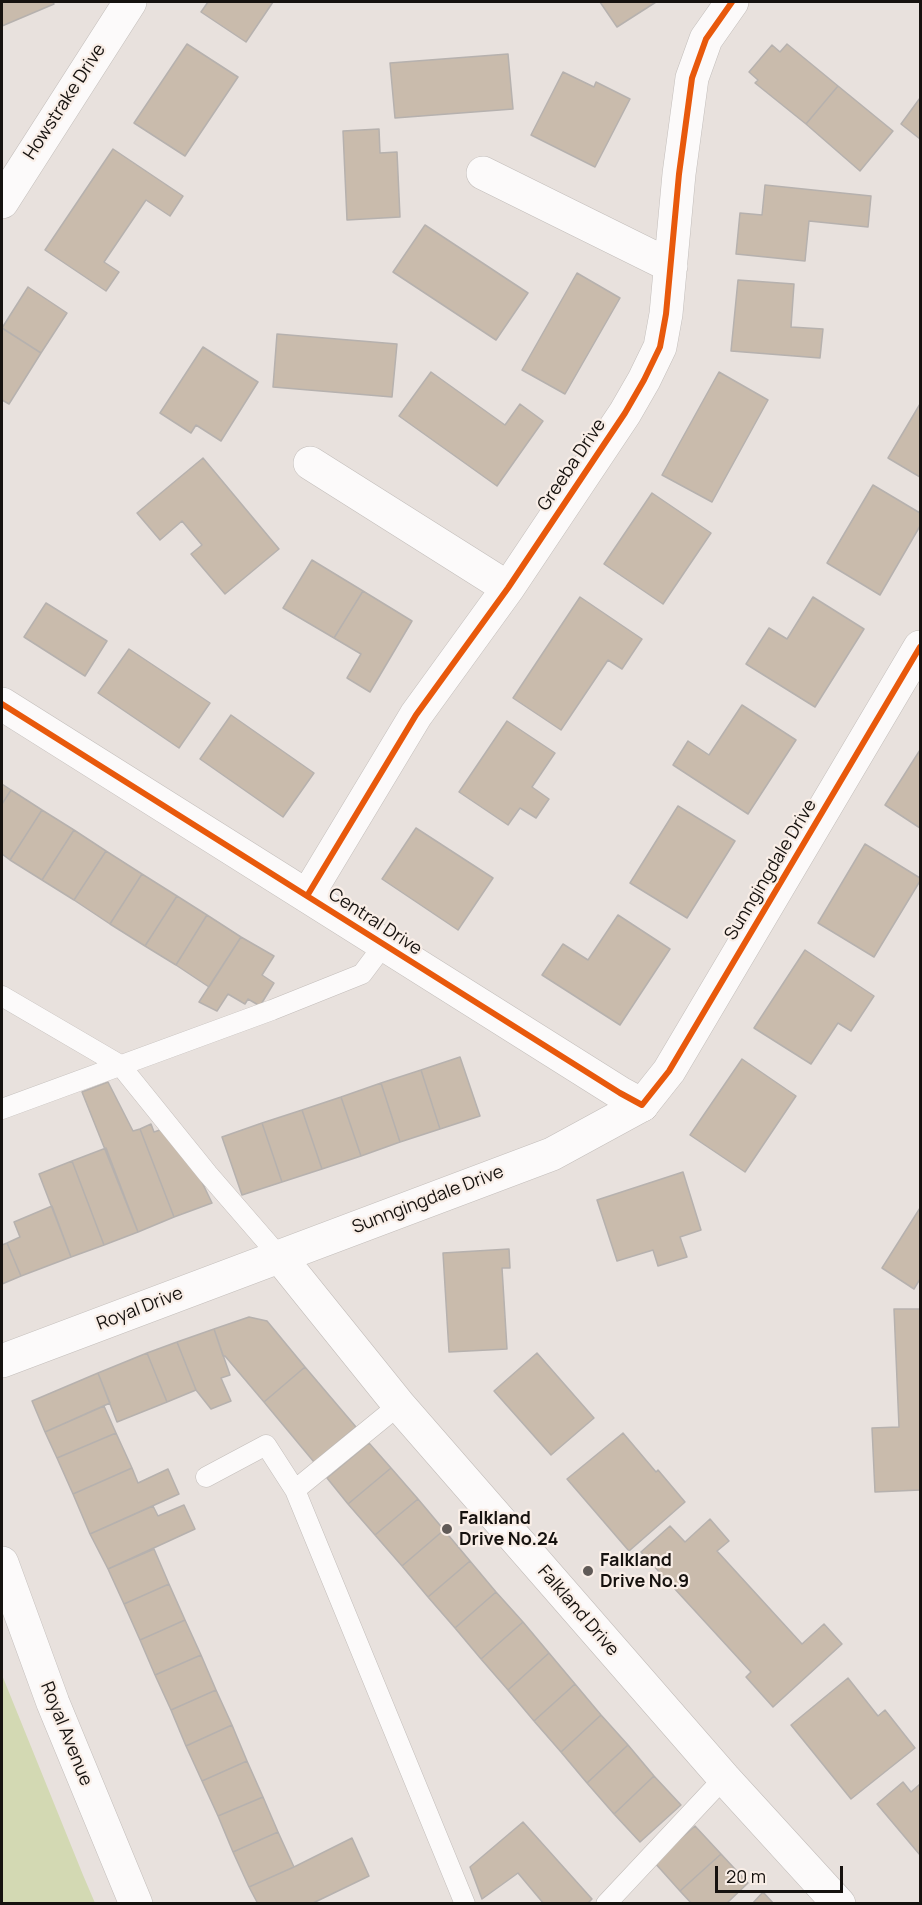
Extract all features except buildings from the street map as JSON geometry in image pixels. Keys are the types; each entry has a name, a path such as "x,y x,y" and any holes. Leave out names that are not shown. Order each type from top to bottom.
{"street":[{"name":"Howstrake Drive","path":"2,202 11,166 130,2"},
{"name":"Greeba Drive","path":"307,896 416,715 508,588 625,413 660,347 666,314 679,174 692,78 705,39 732,2"},
{"path":"483,173 671,266"},
{"path":"310,462 508,588"},
{"name":"Sunngingdale Drive","path":"279,1256 552,1154 642,1105 669,1071 921,647"},
{"name":"Central Drive","path":"2,704 383,946 642,1105"},
{"name":"Royal Drive","path":"2,1361 279,1256"},
{"name":"Falkland Drive","path":"279,1256 399,1405 724,1778 838,1904"},
{"name":"Royal Avenue","path":"2,1563 52,1703 136,1904"}],"lane":[{"path":"2,1109 272,1010 362,974 383,946"},
{"path":"2,996 120,1065 208,1174 279,1256"},
{"path":"295,1490 399,1405"},
{"path":"206,1477 266,1445 295,1490 465,1904"},
{"path":"606,1904 724,1778"}],"green space":[{"path":"2,1675 83,1875 95,1903 2,1903"}],"cycle path":[{"path":"307,896 416,715 508,588 625,413 660,347 666,314 679,174 692,78 706,39 732,2"},
{"path":"2,704 642,1105 669,1071 920,647"}],"place":[{"name":"Falkland Drive No.24","path":"447,1529"},
{"name":"Falkland Drive No.9","path":"588,1571"}]}
